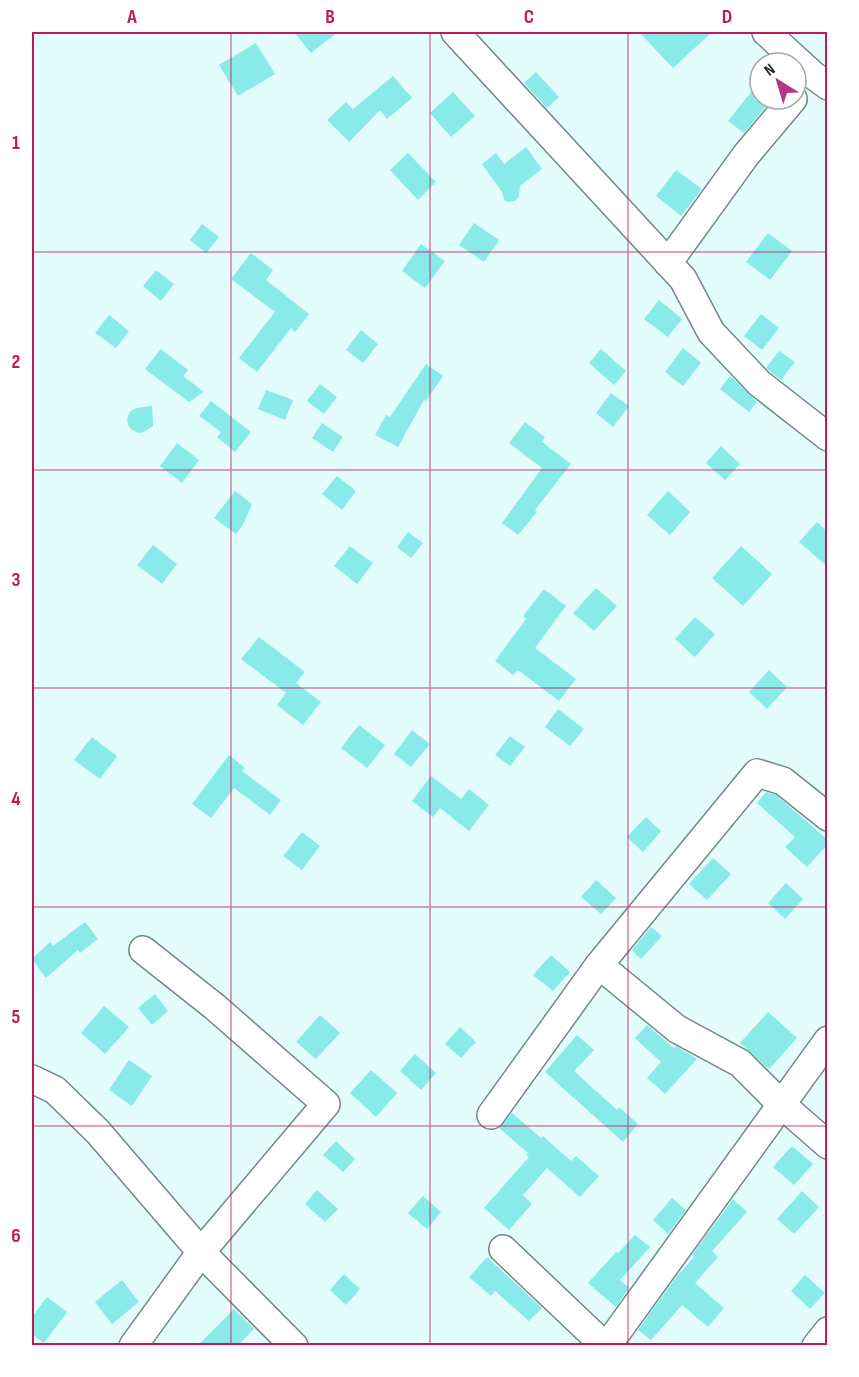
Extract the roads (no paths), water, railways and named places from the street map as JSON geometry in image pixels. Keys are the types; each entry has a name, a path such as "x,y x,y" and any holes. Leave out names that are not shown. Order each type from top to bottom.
{"street":[{"path":"455,32 683,279 711,332 759,383 828,437"},
{"path":"766,32 816,79"},
{"path":"668,263 746,155 783,111"},
{"path":"491,1115 599,965 758,773 783,781 828,817"},
{"path":"133,1346 201,1252 326,1104 215,1007 143,950"},
{"path":"599,965 677,1029 740,1063 781,1104 828,1145"},
{"path":"503,1249 606,1346 828,1040"},
{"path":"32,1079 55,1090 98,1132 201,1252 294,1346"},
{"path":"816,1346 828,1331"}]}
